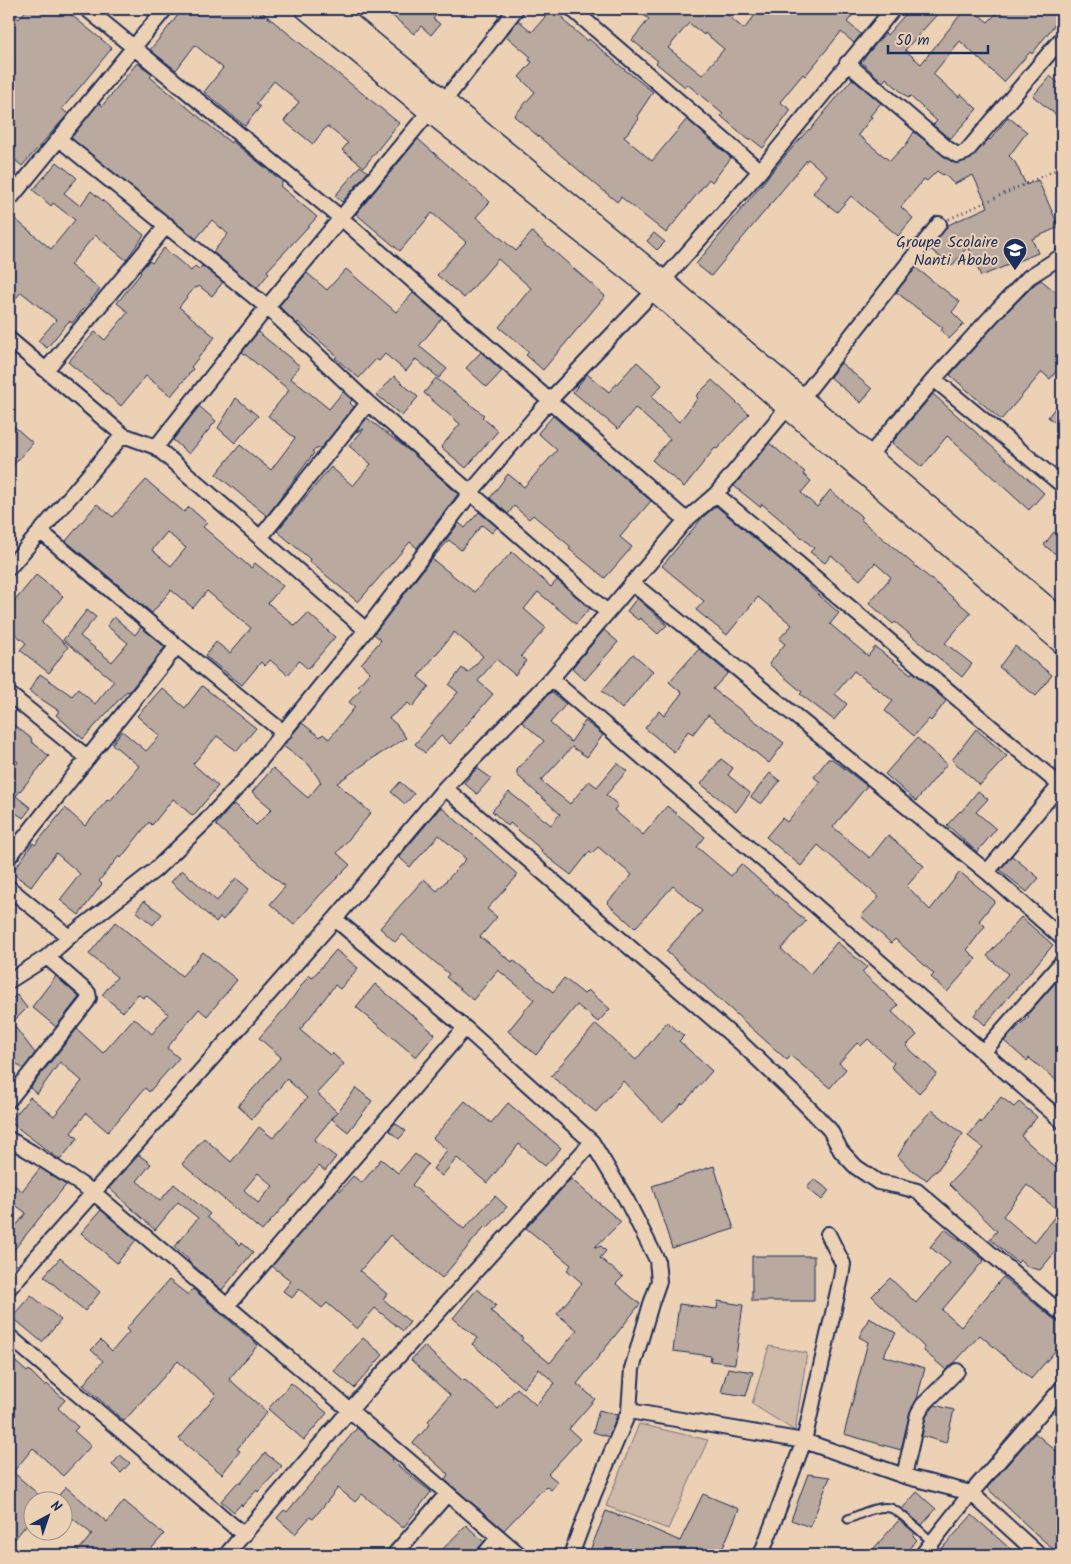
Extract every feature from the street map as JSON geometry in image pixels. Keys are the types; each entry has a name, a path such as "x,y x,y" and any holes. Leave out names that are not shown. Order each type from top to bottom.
{"main road":[{"path":"305,9 429,112 658,286"},
{"path":"333,9 444,101 864,463 1062,644"},
{"path":"864,463 1062,619"}],"street":[{"path":"87,9 341,218 686,520"},
{"path":"9,200 165,9"},
{"path":"444,101 516,9"},
{"path":"572,9 760,171"},
{"path":"9,981 47,957 162,864 246,778 366,630 471,492 549,401 658,286 760,171 893,9"},
{"path":"847,63 957,155 966,152 1062,38"},
{"path":"156,447 267,307 429,112"},
{"path":"59,139 267,307 368,403 607,612"},
{"path":"9,1288 336,919 445,788 551,679 686,520 716,494 795,403 939,224"},
{"path":"46,370 167,225"},
{"path":"864,463 934,380 1029,278 1062,256"},
{"path":"9,340 123,434 156,447 366,630"},
{"path":"934,380 1062,485"},
{"path":"260,538 368,403"},
{"path":"9,568 123,434"},
{"path":"716,494 1061,786 987,872"},
{"path":"40,531 284,733"},
{"path":"632,582 987,872 1062,938"},
{"path":"9,857 177,646"},
{"path":"551,679 984,1051 1062,1121"},
{"path":"9,694 88,758"},
{"path":"445,788 742,1044 804,1102 830,1130 842,1151 856,1167 878,1182 916,1191 1062,1314"},
{"path":"9,888 69,938"},
{"path":"336,919 465,1028 592,1142 658,1260 659,1281 632,1369 629,1411 593,1496 571,1555"},
{"path":"9,1100 89,998 88,992 47,957"},
{"path":"984,1051 1062,962"},
{"path":"226,1307 465,1028"},
{"path":"9,1139 93,1192 520,1555"},
{"path":"226,1555 349,1411 592,1142"},
{"path":"761,1555 804,1441 843,1264 828,1234"},
{"path":"9,1336 244,1535"},
{"path":"904,1476 918,1414 923,1405 958,1371"},
{"path":"922,1555 971,1493 1062,1388"},
{"path":"629,1411 804,1441 904,1476 971,1493 1039,1555"},
{"path":"394,1555 447,1494"},
{"path":"484,1555 498,1538"}],"lane":[{"path":"848,1519 877,1508 890,1508 897,1511 932,1542"}],"path":[{"path":"939,224 1062,167"}],"shaded area":[{"path":"769,1346 807,1353 795,1431 752,1404"},
{"path":"639,1424 708,1440 668,1529 606,1506"}],"building":[{"path":"27,9 64,9 112,48 62,109 68,114 22,166 9,155 9,72 15,64 9,59 9,11 19,19"},
{"path":"183,9 258,9 399,123 364,167 342,150 348,143 327,126 313,144 284,121 299,102 274,81 256,104 260,107 245,126 204,92 223,68 195,45 176,70 150,50"},
{"path":"384,9 441,9 433,19 440,24 431,35 421,26 414,34"},
{"path":"552,9 587,41 589,39 653,92 637,116 639,119 624,137 652,161 687,119 731,158 712,182 709,179 666,233 621,197 617,202 514,116 535,92 519,77 532,62 529,60 531,57 506,36 518,20 532,32"},
{"path":"635,9 720,9 744,29 760,9 858,9 847,22 861,34 854,43 841,32 805,76 803,74 780,102 791,110 763,148 750,138 749,140 721,116 723,114 687,84 685,87 656,63 658,61 632,40 649,19","holes":["689,23 704,35 705,33 724,49 702,75 668,48"]},
{"path":"910,9 942,9 905,50 921,64 965,9 971,9 988,22 1001,9 1062,9 1062,15 1032,54 1030,52 1004,82 960,41 933,74 959,97 961,94 977,109 950,139 933,125 937,121 910,96 908,98 886,78 883,82 861,62 885,33 887,35"},
{"path":"137,63 153,74 150,77 231,143 232,141 283,182 280,186 317,217 267,271 269,273 257,288 213,252 228,234 212,220 196,239 71,138 99,103 102,106"},
{"path":"1050,76 1062,86 1062,120 1033,96"},
{"path":"852,79 881,103 858,135 890,161 904,148 914,132 953,162 959,163 969,160 990,140 1008,117 1027,132 1009,156 1015,162 1026,185 1038,180 1059,227 1032,239 1038,253 981,276 968,246 952,266 930,249 948,225 988,207 973,175 954,184 944,174 937,171 927,181 924,179 901,207 913,218 898,236 851,196 837,212 813,193 827,175 808,159 711,276 696,264 785,156 810,130"},
{"path":"418,139 490,202 476,217 516,251 532,232 605,296 543,370 526,355 529,352 499,327 531,288 498,259 464,298 437,275 466,242 432,213 400,251 356,214"},
{"path":"57,162 77,178 64,193 80,206 91,191 144,235 126,260 95,235 70,265 100,289 72,323 69,321 47,348 38,341 56,320 21,292 9,307 9,214 51,249 75,220 53,203 51,206 33,190"},
{"path":"360,166 368,172 342,202 335,196"},
{"path":"654,233 665,242 657,250 647,241"},
{"path":"164,248 191,271 195,266 199,269 202,266 223,282 212,296 199,286 195,287 179,307 215,337 171,396 146,376 121,406 68,362 95,332 105,340 128,312 117,303 141,273 140,271 149,261 152,263"},
{"path":"916,268 960,302 952,312 964,324 949,339 941,330 943,328 896,292"},
{"path":"346,269 396,312 413,293 442,318 419,346 447,369 439,378 416,359 406,371 385,354 379,361 376,359 359,378 335,358 337,356 298,322 297,324 279,306 307,273 327,290"},
{"path":"1041,280 1062,297 1062,364 1050,379 1042,372 1001,420 950,375 1005,314"},
{"path":"258,332 300,366 290,378 329,409 343,392 352,400 350,403 354,407 322,447 312,451 314,453 267,516 216,474 240,445 271,470 295,438 268,416 289,390 242,352"},
{"path":"481,352 502,371 487,387 466,368"},
{"path":"637,362 662,385 651,397 679,422 698,398 696,396 712,380 749,414 717,449 715,448 684,487 652,460 670,439 638,410 635,408 618,429 573,392 587,374 609,392"},
{"path":"841,363 872,389 861,403 830,377"},
{"path":"394,376 418,397 402,416 377,395"},
{"path":"436,378 484,415 482,417 498,431 466,468 441,447 460,424 424,393"},
{"path":"933,394 1044,493 1029,510 947,436 922,467 892,443"},
{"path":"236,398 258,416 235,443 218,428"},
{"path":"1062,399 1062,428 1048,417"},
{"path":"199,406 216,421 189,454 173,440"},
{"path":"553,416 651,501 620,537 632,547 605,578 569,549 571,547 533,515 529,519 514,506 508,514 490,498 508,474 524,487 557,450 538,433"},
{"path":"367,418 412,453 458,494 417,548 410,542 358,602 277,531 331,467 353,486 371,464 349,446 364,429 356,432"},
{"path":"9,422 33,443 9,470"},
{"path":"769,443 805,472 803,474 811,481 801,493 817,507 830,490 862,517 860,519 971,613 945,643 972,664 962,677 869,603 891,577 875,563 860,580 831,555 825,563 810,552 814,548 762,504 760,507 734,486"},
{"path":"146,480 184,512 189,507 207,523 203,527 251,568 255,563 283,586 268,603 295,626 308,613 335,637 308,669 299,661 288,675 270,660 265,666 261,662 242,685 205,656 216,642 230,653 251,628 207,591 193,608 171,590 152,613 66,541 97,504 113,517","holes":["167,532 186,548 171,566 152,550"]},
{"path":"716,506 810,585 839,613 830,624 868,656 875,647 911,674 913,672 946,701 931,721 929,719 914,736 885,711 893,701 854,671 835,694 847,704 834,720 800,694 802,692 769,664 785,644 779,639 792,625 758,597 727,635 696,610 704,601 662,566 703,517"},
{"path":"479,512 497,527 492,533 482,525 461,550 449,540 432,559 474,592 512,552 551,587 557,580 590,608 576,624 538,592 524,609 546,628 521,656 526,661 515,675 496,659 478,681 493,694 450,744 441,736 425,753 415,744 458,692 449,685 462,668 468,673 483,656 454,632 418,677 429,686 412,707 408,703 389,718 397,725 406,738 337,783 371,813 337,853 350,865 319,896 294,925 270,904 285,887 216,825 234,803 256,825 272,809 252,792 273,768 308,798 321,782 309,765 283,746 302,723 320,737 323,734 329,739 355,707 349,702 361,689 358,686 370,672 361,664 381,640 374,634 459,523 465,528"},
{"path":"1054,532 1062,539 1062,559 1044,545"},
{"path":"36,575 63,596 42,622 68,647 49,673 20,650 26,643 9,629 9,606"},
{"path":"637,598 667,625 658,634 640,618 638,620 627,611"},
{"path":"87,610 96,617 80,636 112,662 128,643 107,626 114,617 135,635 141,627 165,647 129,692 127,691 83,739 56,715 59,711 29,691 40,674 72,696 78,689 95,704 114,681 63,640"},
{"path":"604,630 618,642 585,680 572,668"},
{"path":"1015,646 1052,675 1036,696 999,667"},
{"path":"699,649 728,673 713,689 784,743 769,763 708,715 693,734 688,731 674,752 645,728 659,711 664,716 682,693 669,682"},
{"path":"633,654 653,671 622,709 602,691"},
{"path":"202,686 256,728 237,751 217,736 193,764 218,786 193,816 173,799 152,825 149,822 121,858 119,856 99,881 102,884 79,915 60,900 80,874 56,853 31,887 12,873 33,843 35,845 65,808 85,826 108,799 110,801 139,766 112,744 122,731 146,751 160,736 137,716 162,688 185,708"},
{"path":"551,692 566,704 550,723 571,742 585,721 603,735 587,757 572,747 541,781 570,804 589,781 597,787 617,763 627,771 606,795 618,805 614,810 643,835 667,806 705,837 697,847 731,876 741,864 806,921 781,949 810,974 837,942 867,967 862,972 898,1005 892,1012 917,1035 906,1046 937,1074 919,1093 891,1067 894,1063 868,1039 861,1046 857,1043 839,1063 846,1069 830,1088 791,1056 787,1060 666,951 702,911 673,886 635,928 607,903 632,875 598,847 592,853 590,851 571,875 541,852 542,850 510,823 508,826 492,811 509,792 551,825 560,814 517,775 517,770 544,741 522,722"},
{"path":"9,721 32,739 31,741 49,756 16,796 31,808 23,818 9,808 9,774 18,762 9,755"},
{"path":"976,729 1007,756 980,785 952,760"},
{"path":"917,738 947,764 916,801 885,774"},
{"path":"721,759 733,768 728,775 750,793 736,812 701,784"},
{"path":"828,759 832,759 867,786 833,827 870,858 888,835 924,866 907,886 930,910 960,872 995,901 979,921 985,926 967,950 976,959 947,992 931,977 934,974 895,939 891,943 861,916 879,897 818,845 801,866 766,837 782,818 787,822 820,782 814,777"},
{"path":"477,768 491,778 477,794 464,783"},
{"path":"770,773 780,781 761,804 751,797"},
{"path":"400,782 414,794 405,804 391,792"},
{"path":"978,791 988,799 976,812 996,829 977,852 947,825 961,812"},
{"path":"441,807 518,875 487,909 497,917 480,937 553,992 564,978 584,994 588,990 610,1009 598,1022 577,1005 536,1055 508,1031 534,999 498,970 473,1000 446,977 449,974 402,934 395,942 380,928 424,879 437,891 466,859 439,835 410,867 399,857"},
{"path":"1012,856 1039,878 1027,892 1000,870"},
{"path":"182,870 217,901 236,878 249,889 223,920 220,917 216,922 171,882"},
{"path":"144,901 162,914 153,925 136,911"},
{"path":"1021,917 1053,945 985,1025 974,1015 1008,974 987,956"},
{"path":"115,922 182,976 203,952 237,980 207,1016 199,1009 167,1048 179,1058 149,1092 145,1088 108,1132 86,1113 71,1133 78,1138 60,1160 10,1122 30,1097 54,1116 82,1081 60,1062 37,1094 30,1088 77,1029 103,1053 134,1018 152,1034 168,1014 146,995 143,998 138,994 123,1012 102,995 117,977 89,954"},
{"path":"336,950 358,968 340,989 335,985 300,1030 344,1064 317,1093 337,1112 314,1140 336,1157 325,1171 319,1166 262,1231 182,1164 204,1138 231,1162 259,1127 273,1138 307,1098 287,1079 252,1119 238,1106 281,1057 259,1038 286,1007 309,975 312,978","holes":["258,1173 273,1186 258,1203 244,1190"]},
{"path":"1062,975 1062,1085 1029,1058 1027,1061 1004,1041 1029,1016 1027,1015"},
{"path":"56,976 79,997 56,1027 32,1007"},
{"path":"375,984 435,1034 416,1057 356,1007"},
{"path":"17,995 27,1008 12,1023 35,1053 23,1069 9,1057 9,1001"},
{"path":"667,1022 684,1036 679,1041 712,1071 683,1104 662,1122 623,1081 596,1112 551,1076 596,1024 636,1060"},
{"path":"356,1088 372,1101 348,1132 332,1119"},
{"path":"1001,1097 1014,1107 1019,1102 1037,1117 1021,1136 1056,1168 1062,1160 1062,1244 1040,1270 1028,1267 1020,1260 1018,1263 990,1239 997,1231 949,1184 983,1148 968,1136 980,1121 981,1123","holes":["1027,1185 1059,1211 1034,1243 1003,1216"]},
{"path":"465,1101 491,1123 508,1103 561,1148 545,1166 519,1144 487,1183 457,1158 442,1176 433,1169 447,1150 433,1138"},
{"path":"932,1110 963,1134 936,1172 927,1180 909,1168 898,1156 914,1129"},
{"path":"395,1123 406,1131 399,1139 389,1130"},
{"path":"415,1154 428,1164 412,1185 464,1229 495,1196 507,1207 487,1228 485,1226 442,1278 390,1235 360,1271 387,1294 383,1299 410,1322 403,1331 375,1308 357,1329 327,1303 322,1308 299,1289 292,1298 283,1291 291,1281 272,1266 338,1189 340,1191 353,1176 362,1183 381,1159 398,1173"},
{"path":"139,1155 151,1164 137,1181 160,1201 174,1184 210,1214 207,1217 240,1245 242,1243 253,1252 222,1290 174,1247 198,1218 178,1202 155,1230 109,1188"},
{"path":"714,1166 734,1229 672,1248 652,1186"},
{"path":"40,1168 66,1185 9,1256 9,1235 26,1213 9,1200 9,1181 22,1191"},
{"path":"571,1179 621,1222 595,1247 601,1246 606,1251 600,1258 623,1277 616,1284 640,1304 577,1384 595,1399 569,1429 580,1439 548,1474 558,1482 551,1490 546,1486 504,1530 445,1480 448,1474 413,1443 430,1424 428,1421 450,1395 411,1360 424,1346 498,1409 517,1388 536,1405 555,1383 539,1369 523,1388 472,1344 477,1338 453,1318 477,1289 496,1305 491,1311 523,1338 521,1340 550,1363 577,1330 557,1314 582,1283 567,1270 571,1265 526,1228"},
{"path":"814,1179 829,1190 822,1200 807,1188"},
{"path":"101,1210 136,1240 117,1263 81,1233"},
{"path":"945,1229 984,1260 942,1310 961,1327 1003,1277 1062,1326 1062,1343 1031,1379 980,1335 946,1370 924,1351 924,1347 872,1296 890,1278 916,1303 950,1263 930,1247"},
{"path":"752,1256 814,1256 814,1301 752,1301"},
{"path":"60,1258 100,1292 85,1311 44,1276"},
{"path":"169,1280 188,1295 193,1289 258,1345 229,1379 267,1412 237,1449 240,1451 222,1474 179,1439 216,1395 178,1361 124,1421 83,1385 103,1361 91,1350 101,1340 112,1351 129,1332 126,1329"},
{"path":"31,1295 61,1320 42,1342 12,1317"},
{"path":"718,1301 743,1305 735,1364 710,1361 711,1356 673,1351 679,1304 717,1309"},
{"path":"869,1318 896,1333 883,1356 925,1368 917,1399 910,1412 901,1450 844,1434 868,1342 859,1337"},
{"path":"363,1338 383,1355 354,1388 334,1371"},
{"path":"9,1356 65,1400 58,1408 78,1427 74,1431 91,1446 63,1476 33,1448 9,1477"},
{"path":"728,1368 753,1372 746,1396 721,1392"},
{"path":"291,1383 327,1413 304,1440 268,1409"},
{"path":"935,1405 954,1410 946,1443 922,1436 926,1417"},
{"path":"599,1410 617,1415 609,1437 593,1432"},
{"path":"357,1428 393,1458 391,1460 431,1492 403,1528 362,1494 355,1502 338,1488 313,1519 310,1517 295,1534 277,1518 284,1510 287,1512"},
{"path":"1035,1433 1062,1456 1062,1555 1035,1533 987,1488"},
{"path":"265,1453 282,1466 258,1492 257,1490 234,1512 221,1501 238,1482 240,1484"},
{"path":"120,1455 130,1463 121,1473 112,1465"},
{"path":"14,1473 36,1492 22,1492 22,1530 9,1546 9,1479"},
{"path":"808,1474 830,1477 810,1527 791,1520"},
{"path":"66,1487 72,1492 62,1492"},
{"path":"72,1492 107,1522 124,1501 164,1534 146,1555 75,1555 92,1534 72,1518"},
{"path":"917,1492 936,1509 922,1525 902,1509"},
{"path":"703,1494 739,1509 720,1555 594,1555 589,1553 606,1511 680,1541"},
{"path":"972,1515 1017,1555 936,1555"},
{"path":"899,1520 915,1533 913,1536 917,1540 903,1555 868,1555"},
{"path":"466,1525 484,1542 472,1555 437,1555"}],"place":[{"name":"Groupe Scolaire Nanti Abobo","path":"1015,271"}]}
